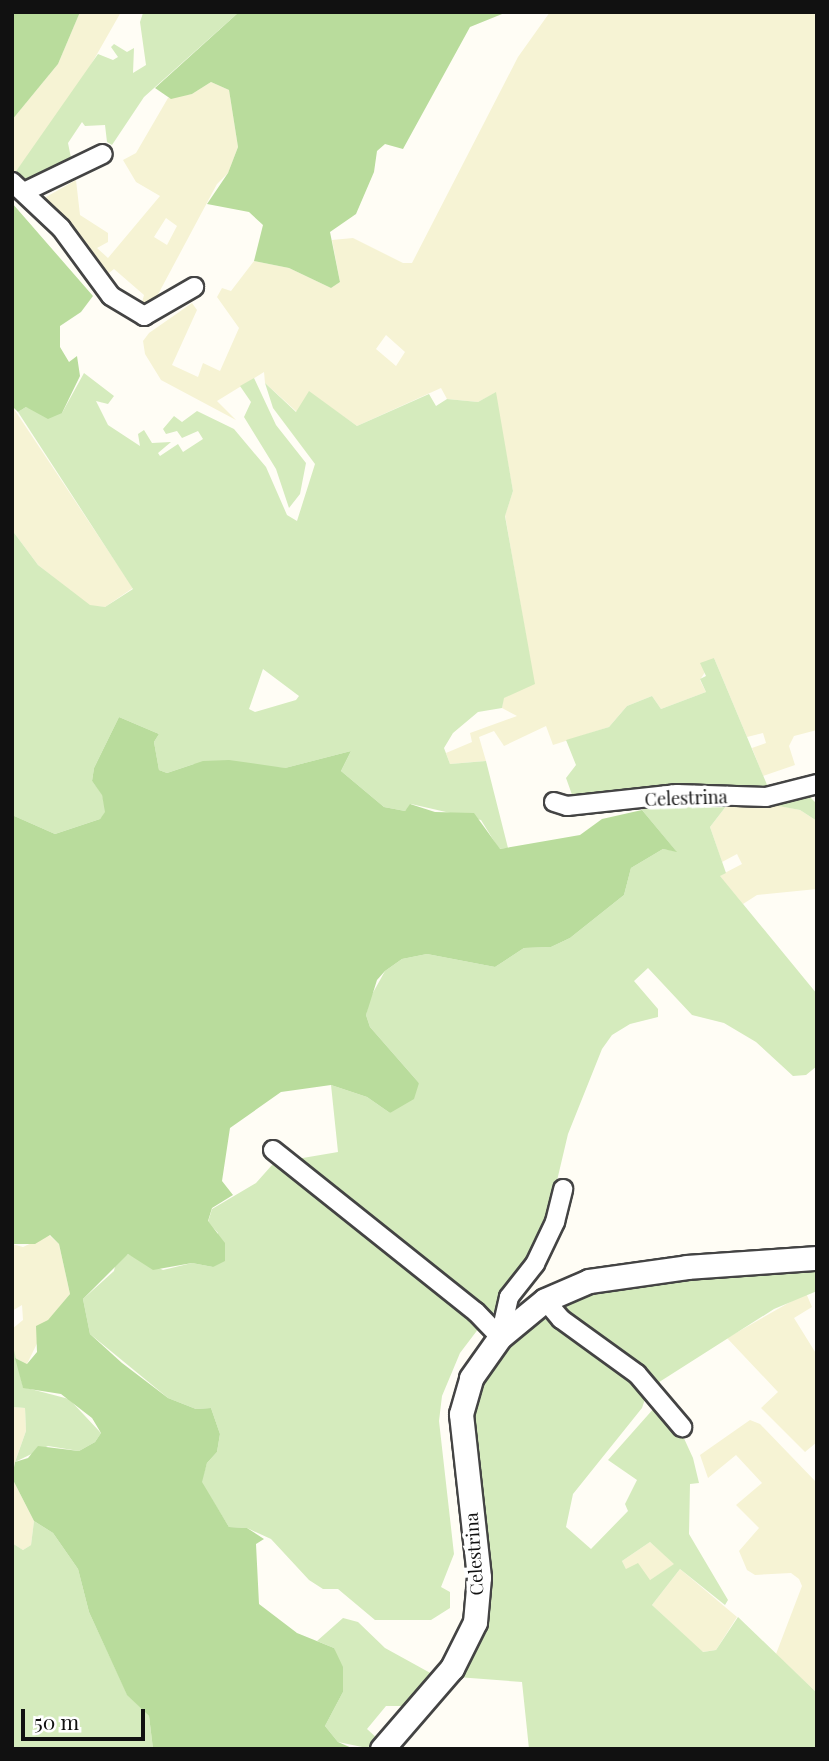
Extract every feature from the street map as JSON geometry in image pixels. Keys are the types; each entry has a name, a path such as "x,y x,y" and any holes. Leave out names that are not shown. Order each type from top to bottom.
{"street":[{"path":"103,154 19,187 61,228 111,296 144,316 194,287"},
{"name":"Celestrina","path":"554,802 567,806 677,794 766,797 817,784"},
{"path":"273,1150 476,1312 500,1337"},
{"name":"Celestrina","path":"500,1337 509,1297 535,1264 555,1222 563,1189"},
{"name":"Celestrina","path":"382,1749 452,1668 475,1622 479,1577 461,1414 471,1378 500,1337 545,1300 589,1281 622,1275 817,1258"},
{"path":"545,1300 561,1319 637,1374 682,1427"}],"shaded area":[{"path":"80,12 121,12 76,91 12,177 12,120 58,64"},
{"path":"550,12 817,12 817,730 794,736 789,746 795,765 763,776 752,748 766,743 763,733 747,737 714,658 700,680 706,692 661,709 652,696 627,706 609,727 553,745 546,726 504,746 494,731 479,737 486,761 450,764 446,753 472,742 470,733 517,716 502,708 503,698 534,683 505,515 513,491 495,393 478,402 447,399 441,388 357,426 309,392 297,412 265,383 264,372 217,401 236,420 161,380 145,354 143,341 149,333 192,303 197,310 172,365 198,377 203,363 220,371 239,328 217,297 222,288 231,291 254,261 289,268 331,288 340,282 332,240 353,238 403,263 412,263 518,57","holes":["386,335 405,352 396,366 376,349"]},
{"path":"211,82 229,90 238,147 228,173 217,184 147,315 138,317 144,295 114,269 94,285 32,205 76,180 80,215 108,233 108,242 97,248 108,258 160,196 136,182 123,160 136,153 168,98 192,94","holes":["166,218 177,226 167,245 154,237"]},
{"path":"12,406 133,588 105,607 90,606 38,565 12,530"},
{"path":"728,797 770,799 774,805 800,810 817,821 817,889 757,895 743,904 719,876 742,864 737,854 722,862 710,827 727,805"},
{"path":"49,1235 59,1244 70,1294 48,1321 27,1364 15,1358 12,1342 12,1329 23,1320 22,1305 12,1311 12,1244 23,1247"},
{"path":"806,1293 812,1307 794,1318 817,1355 817,1442 805,1452 761,1408 778,1392 727,1338"},
{"path":"12,1407 25,1408 26,1431 12,1470"},
{"path":"750,1420 760,1424 817,1483 817,1693 776,1654 802,1586 799,1579 791,1573 755,1575 747,1570 739,1551 759,1528 736,1505 762,1483 736,1455 708,1478 700,1455"},
{"path":"12,1478 34,1521 31,1545 23,1550 12,1543"},
{"path":"650,1542 675,1564 650,1580 626,1569 622,1561"},
{"path":"680,1569 737,1617 716,1650 702,1652 652,1605"}],"green space":[{"path":"12,12 80,12 58,64 12,120"},
{"path":"239,12 144,97 112,145 107,142 105,125 85,126 82,122 68,143 72,163 31,193 12,177 98,54 113,60 118,57 111,47 114,44 127,52 134,48 133,73 146,65 140,22 143,13"},
{"path":"239,12 507,12 470,27 403,149 385,144 377,151 374,172 356,214 330,232 340,282 331,288 289,268 254,261 263,225 249,212 207,204 228,173 238,147 229,90 211,82 192,94 171,99 155,88"},
{"path":"12,203 93,296 81,312 60,326 60,347 69,362 77,356 80,376 62,413 48,419 26,407 18,412 12,406"},
{"path":"84,373 114,396 108,404 96,401 108,425 140,446 138,434 144,430 152,443 171,442 158,453 160,456 178,444 183,452 203,439 198,431 182,438 177,431 166,434 163,429 174,416 182,422 197,411 234,429 266,467 287,515 297,521 315,464 273,408 265,383 296,412 309,391 357,426 429,394 436,406 447,399 478,402 496,392 513,491 505,516 535,684 504,698 502,708 478,712 453,733 444,748 450,764 486,761 508,848 499,849 481,820 411,804 405,811 384,807 341,771 351,751 285,768 194,764 167,773 159,770 154,742 159,734 119,717 94,768 92,781 102,794 106,812 100,819 55,834 12,815 12,530 38,565 90,605 105,607 133,589 18,412 26,407 62,413","holes":["263,669 299,696 296,700 255,712 249,709"]},
{"path":"254,378 276,425 306,463 300,494 289,508 276,469 244,417 251,402 240,386"},
{"path":"714,658 770,792 575,803 566,778 576,765 566,740 609,727 627,706 652,696 661,709 706,692 700,679 706,676 700,663"},
{"path":"119,717 159,734 154,742 159,770 167,773 203,761 229,760 285,768 351,751 341,771 384,807 405,811 410,804 435,812 474,813 500,849 580,835 602,819 642,810 677,852 663,849 631,868 624,895 570,938 551,947 524,948 495,967 427,954 402,959 385,971 377,980 366,1015 370,1027 419,1083 414,1099 390,1113 367,1097 331,1085 281,1092 230,1128 222,1181 233,1195 212,1208 208,1221 225,1243 225,1261 213,1267 192,1263 153,1270 128,1254 83,1299 90,1334 122,1363 168,1398 196,1409 211,1408 220,1434 217,1452 207,1463 202,1482 229,1527 247,1528 264,1539 256,1544 259,1604 297,1633 334,1648 343,1667 343,1692 325,1726 338,1742 354,1749 153,1749 149,1716 127,1695 89,1612 78,1569 53,1533 34,1521 12,1478 15,1462 28,1458 38,1446 79,1451 95,1442 101,1433 92,1418 61,1394 23,1388 15,1358 27,1364 37,1352 36,1326 48,1320 70,1294 59,1244 50,1235 35,1244 12,1244 12,815 55,834 100,819 105,812 102,795 92,781 94,768"},
{"path":"728,797 727,805 710,827 726,873 720,876 817,994 817,1066 806,1075 793,1076 756,1042 724,1023 692,1015 648,968 634,981 658,1009 658,1017 630,1024 612,1035 602,1049 568,1134 543,1240 491,1316 291,1160 338,1152 331,1085 367,1097 390,1113 419,1083 370,1027 366,1015 370,998 385,971 402,959 427,954 495,967 524,948 551,947 570,938 624,895 631,868 663,849 676,851 642,810 649,800"},
{"path":"810,797 817,804 817,821 800,810 773,805 770,799"},
{"path":"272,1165 280,1166 482,1324 460,1353 442,1396 439,1421 454,1554 441,1587 450,1592 450,1608 431,1620 375,1620 338,1589 323,1589 309,1580 271,1539 247,1528 229,1527 201,1482 207,1463 217,1452 220,1434 211,1408 196,1409 168,1398 90,1334 83,1299 114,1271 116,1262 128,1254 163,1270 192,1263 213,1267 218,1233 208,1222 212,1209 256,1183"},
{"path":"817,1268 817,1291 774,1309 653,1386 561,1311 561,1304 599,1289"},
{"path":"541,1315 620,1364 647,1393 642,1408 573,1494 566,1527 591,1549 628,1511 625,1504 637,1480 608,1460 655,1407 682,1434 693,1458 699,1483 690,1484 689,1534 728,1600 725,1605 680,1569 652,1605 703,1652 716,1650 738,1617 817,1693 817,1749 529,1749 522,1682 457,1677 484,1625 470,1435 474,1394 498,1353","holes":["650,1542 674,1564 650,1580 638,1563 626,1569 622,1561"]},
{"path":"12,1342 23,1387 69,1399 101,1433 95,1442 79,1451 48,1446 15,1462 26,1431 25,1408 12,1407"},
{"path":"34,1521 53,1533 78,1569 89,1612 127,1694 149,1716 153,1749 12,1749 12,1543 23,1550 31,1545"},
{"path":"343,1618 358,1622 385,1648 434,1675 403,1706 386,1706 367,1729 378,1739 372,1749 338,1742 325,1726 343,1692 334,1648 317,1641"}]}
